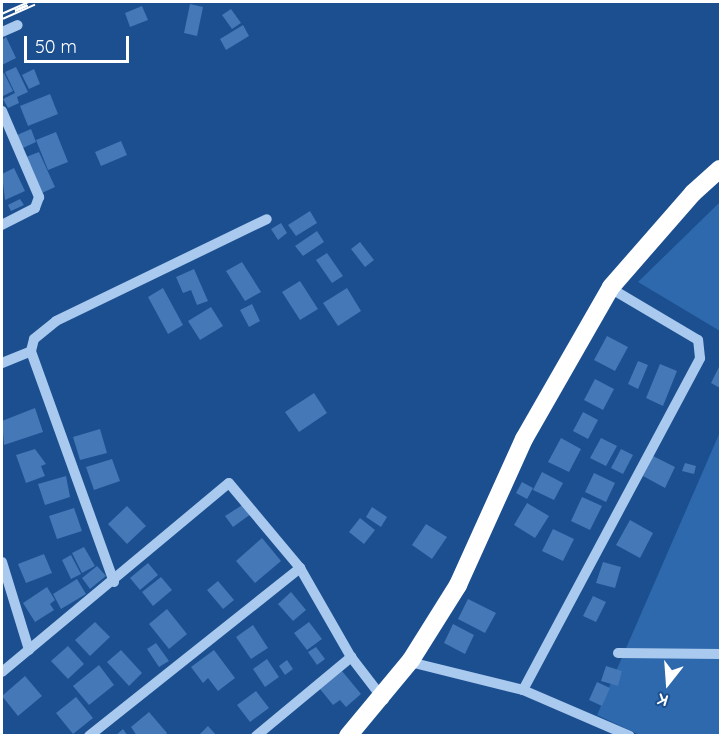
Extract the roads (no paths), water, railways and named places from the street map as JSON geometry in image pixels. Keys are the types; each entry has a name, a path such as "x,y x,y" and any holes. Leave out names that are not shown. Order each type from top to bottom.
{"highway":[{"path":"348,735 384,699 458,585 524,439 611,287 693,193 720,169"},
{"path":"354,735 416,659 461,585 528,441 615,291 642,256 720,176"}],"street":[{"path":"2,32 18,25"},
{"path":"2,111 39,197 35,208 2,225"},
{"path":"114,582 31,351 34,339 57,321 267,219"},
{"path":"523,690 700,358 698,340 615,291"},
{"path":"2,363 31,351"},
{"path":"2,672 114,582 229,483 300,568 351,657 384,699"},
{"path":"2,562 29,650"},
{"path":"89,735 300,568"},
{"path":"618,653 720,654"},
{"path":"256,735 351,657"},
{"path":"416,659 523,690 630,735"}],"railway":[{"path":"2,16 34,2"}]}
